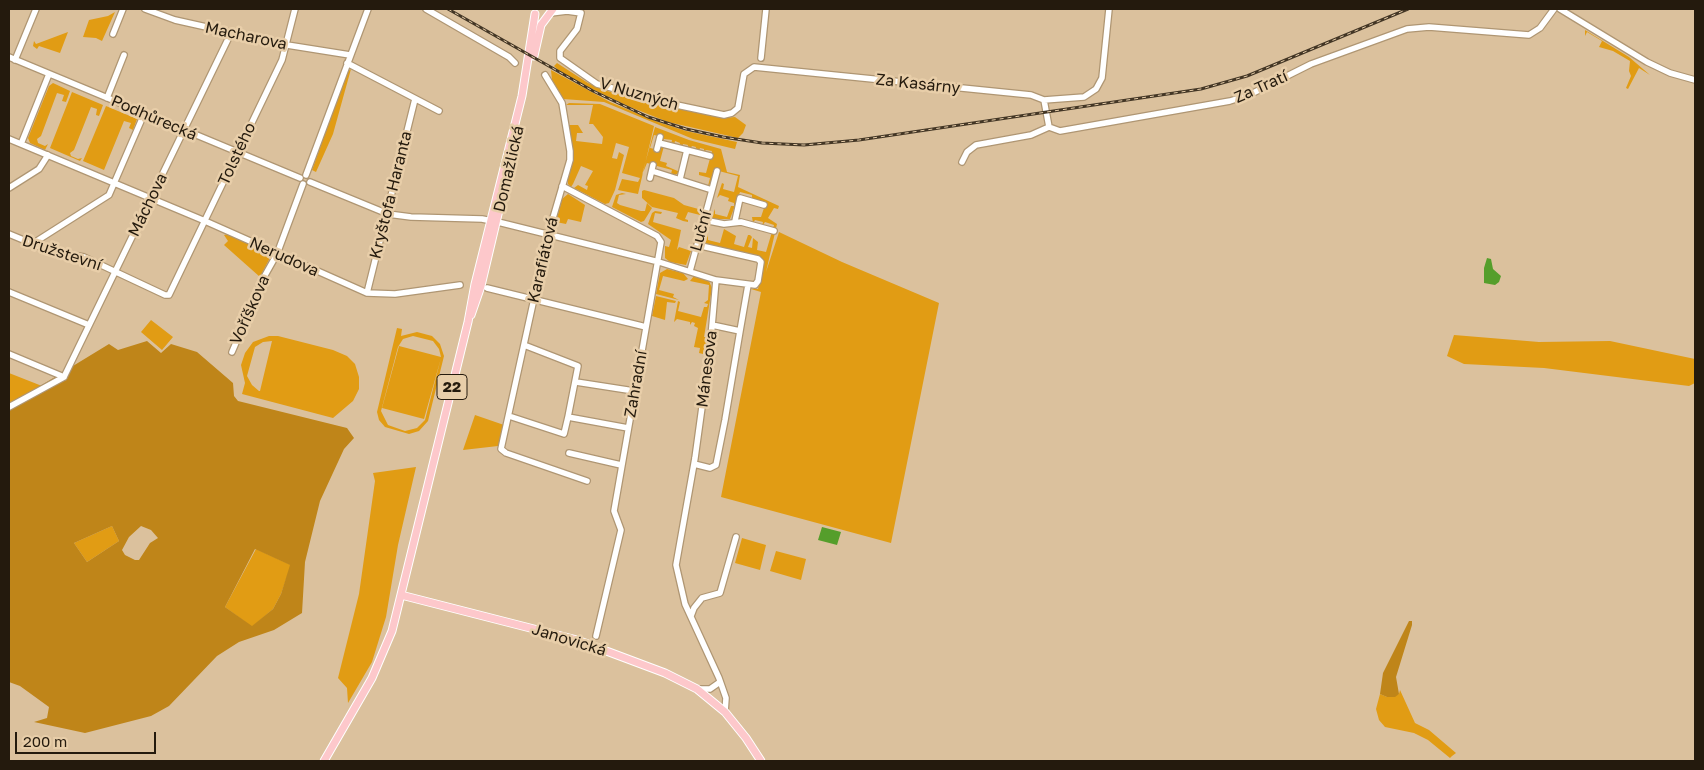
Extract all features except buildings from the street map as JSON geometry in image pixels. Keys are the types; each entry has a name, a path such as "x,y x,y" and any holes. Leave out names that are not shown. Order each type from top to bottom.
{"main road":[{"name":"22","path":"534,11 540,17 551,12"},
{"name":"Domažlická","path":"494,221 522,96 534,11"},
{"name":"Domažlická","path":"401,595 468,322 474,284 494,221 541,25 551,12"},
{"name":"22","path":"324,761 383,656 392,631 401,595"},
{"name":"Janovická","path":"401,595 576,640 665,673 697,689 725,712 746,738 761,761"}],"street":[{"path":"12,59 36,9"},
{"path":"113,34 123,9"},
{"name":"Macharova","path":"145,9 169,19 287,45 350,55"},
{"name":"Tolstého","path":"170,295 287,45 295,9"},
{"path":"368,9 306,174 300,178 303,184 310,182 388,214 494,221 659,262 716,280 753,286 757,283 761,266 760,260 697,246"},
{"path":"426,9 509,57 515,63"},
{"path":"761,58 766,9"},
{"name":"Za Kasárny","path":"757,67 1032,95 1044,100 1077,98 1091,94 1100,81 1109,9"},
{"name":"Za Tratí","path":"962,162 967,152 976,145 1031,135 1050,127 1060,131 1230,101 1248,95 1311,64 1412,28 1434,27 1529,35 1540,28 1554,9"},
{"path":"1560,9 1647,62 1670,73 1695,80"},
{"name":"V Nuzných","path":"551,12 565,10 580,13 577,29 560,51 560,58 597,84 607,87 726,115 735,111 740,104 745,72 749,68 757,67"},
{"name":"Máchova","path":"64,377 231,32"},
{"path":"107,98 124,55"},
{"name":"Podhůrecká","path":"12,59 300,178"},
{"path":"347,63 439,111"},
{"path":"21,144 50,74"},
{"name":"Karafiátová","path":"545,75 562,103 570,160 548,235 502,450 587,480"},
{"name":"Kryštofa Haranta","path":"367,292 388,214 415,99"},
{"path":"1044,100 1046,120 1050,127"},
{"path":"32,244 109,194 116,183 144,114"},
{"name":"Nerudova","path":"9,139 205,221 367,292 395,294 460,285"},
{"path":"659,143 710,156"},
{"path":"680,179 687,150"},
{"path":"9,188 36,172 48,155"},
{"name":"Luční","path":"650,178 653,168 680,179 686,184 712,190"},
{"name":"Luční","path":"690,271 717,171"},
{"path":"306,174 310,177 310,182"},
{"name":"Voříškova","path":"232,352 261,285 277,254 303,184"},
{"name":"Zahradní","path":"562,186 659,237 661,242 614,512 621,530 596,636"},
{"path":"735,221 740,198 764,205"},
{"path":"704,220 724,224 735,221 774,231"},
{"name":"Družstevní","path":"9,234 50,251 84,256 165,295 170,295"},
{"name":"Mánesova","path":"716,280 694,464 676,565 681,591 726,698 725,712"},
{"path":"694,464 710,468 716,465 748,285"},
{"path":"487,288 646,327"},
{"path":"9,292 89,325"},
{"path":"712,325 740,331"},
{"path":"509,416 567,435 568,417 579,370 577,365 524,345"},
{"path":"9,354 64,377"},
{"path":"9,407 64,377"},
{"path":"576,382 634,391"},
{"path":"568,417 628,428"},
{"path":"569,453 621,465"},
{"path":"691,616 694,608 702,598 720,592 736,538"},
{"path":"697,689 710,688 720,682"}],"shaded area":[{"path":"115,12 102,41 96,38 83,37 89,20 108,16"},
{"path":"1585,30 1629,57 1650,75 1639,68 1628,89 1626,88 1631,76 1629,71 1630,61 1613,51 1599,47 1602,41 1587,32 1585,36"},
{"path":"68,32 60,53 39,46 37,49 33,46 34,41 36,44"},
{"path":"557,63 588,83 607,91 722,118 735,117 746,125 743,133 738,138 668,122 592,89 558,70 554,66"},
{"path":"351,69 333,134 316,172 312,170 347,72"},
{"path":"551,70 610,102 658,122 686,131 737,142 735,149 693,139 604,102 563,99 552,80"},
{"path":"53,83 70,91 66,102 62,101 64,95 57,93 41,136 37,139 38,143 45,146 48,144 45,150 30,143 28,138 49,86"},
{"path":"72,92 103,105 99,116 96,115 97,109 91,107 74,150 70,153 71,156 78,159 82,158 80,161 50,148"},
{"path":"569,103 600,104 654,126 638,194 618,190 622,179 638,182 640,178 622,173 629,147 616,143 612,158 617,159 619,152 624,155 615,190 609,203 605,204 574,188 578,185 587,190 588,186 585,185 593,171 581,166 571,187 568,184 568,125 578,125 583,133 577,133 576,141 602,144 603,137 593,124 589,124 593,105 566,105"},
{"path":"106,106 137,119 133,130 129,128 131,123 124,121 104,170 83,161"},
{"path":"655,127 689,140 721,149 727,172 740,175 738,187 779,206 778,209 774,208 768,218 777,224 766,272 779,232 842,262 939,303 891,543 721,497 761,292 751,289 758,289 763,262 705,245 708,234 708,240 720,243 724,229 736,236 734,244 744,247 748,235 750,235 752,237 748,247 752,248 753,238 758,242 757,250 766,252 774,225 765,222 762,226 763,222 755,220 753,223 752,217 761,217 766,202 752,199 752,195 740,192 730,219 711,219 715,209 715,214 727,217 731,206 734,206 734,203 728,201 729,198 720,195 717,198 722,183 724,184 723,189 734,192 738,176 715,170 711,183 708,186 710,178 699,175 699,172 706,173 712,151 706,150 704,152 704,149 700,148 699,151 695,150 696,147 692,146 690,149 687,148 688,145 683,144 682,147 679,146 680,143 675,141 674,145 671,144 672,140 664,139 663,142 663,137 654,135 650,148 659,150 661,146 664,146 660,161 667,163 666,166 680,172 675,175 671,174 672,170 657,166 654,169 654,165 647,163 642,175"},
{"path":"642,191 674,198 684,205 702,210 700,219 700,215 688,212 685,219 688,222 683,221 676,218 678,213 652,207 642,198"},
{"path":"568,194 585,205 581,222 568,219 566,224 556,222 562,199"},
{"path":"626,194 619,195 617,203 620,205 645,211 647,203 652,208 644,221 641,222 612,207 616,195"},
{"path":"655,211 662,212 661,214 655,213 653,222 681,230 677,250 679,247 691,251 686,265 670,262 665,258 665,246 669,247 671,240 648,224 652,213"},
{"path":"228,234 269,253 271,256 260,277 224,245 228,241 224,235"},
{"path":"1487,258 1491,259 1493,269 1501,276 1499,282 1495,285 1484,283 1484,268"},
{"path":"667,269 683,273 688,279 684,281 663,276 659,290 674,294 673,297 679,300 656,294 660,273"},
{"path":"694,276 709,281 712,288 704,337 708,337 707,347 703,354 699,353 700,348 694,347 698,328 694,326 695,323 692,322 690,325 690,322 677,319 674,322 678,301 680,302 678,311 701,317 704,307 707,307 708,304 704,303 708,300 709,285 690,281"},
{"path":"656,296 676,301 675,303 667,302 665,320 652,316"},
{"path":"151,320 173,337 162,350 141,332"},
{"path":"397,328 402,329 401,336 417,332 432,336 440,344 444,356 428,421 419,431 409,434 385,427 379,420 377,412","holes":["413,336 433,341 439,349 441,357 399,346 382,408 424,419 441,358 425,420 417,428 405,431 388,425 381,411 398,347 403,339"]},
{"path":"1454,335 1539,342 1610,341 1695,359 1695,383 1689,386 1544,368 1464,364 1447,356"},
{"path":"269,336 278,336 333,350 347,356 355,364 359,377 359,389 353,401 333,418 242,394 245,383 241,365 245,353 253,342","holes":["272,341 260,391 252,385 247,376 255,347 263,342"]},
{"path":"147,341 161,353 171,344 197,352 233,383 234,396 238,401 347,428 354,438 344,449 320,501 305,562 302,613 274,630 239,642 217,656 169,706 151,716 85,733 34,722 47,718 49,707 20,686 9,682 9,405 109,344 118,350","holes":["112,526 119,541 87,562 74,543","141,526 151,530 158,538 150,543 139,560 135,560 125,555 122,550 129,537","255,549 290,565 281,594 273,609 252,626 225,607"]},
{"path":"9,373 42,386 9,405"},
{"path":"475,415 504,425 498,446 463,450"},
{"path":"416,467 398,545 386,617 372,662 348,703 347,688 338,678 359,594 375,481 373,473"},
{"path":"112,526 119,541 87,562 74,543"},
{"path":"822,527 841,532 837,545 818,540"},
{"path":"742,538 766,545 760,570 735,563"},
{"path":"256,549 291,565 281,594 273,609 252,627 225,607"},
{"path":"776,551 806,559 801,580 770,571"},
{"path":"1409,621 1412,621 1412,625 1396,677 1399,694 1395,697 1387,697 1380,694 1383,673"},
{"path":"1400,690 1415,723 1429,730 1456,753 1450,758 1428,740 1414,733 1385,727 1379,720 1376,709 1380,694 1387,697 1399,694"}],"railway":[{"path":"448,9 593,91 648,117 686,129 723,137 762,143 804,145 859,140 1201,89 1247,76 1408,9"}]}
